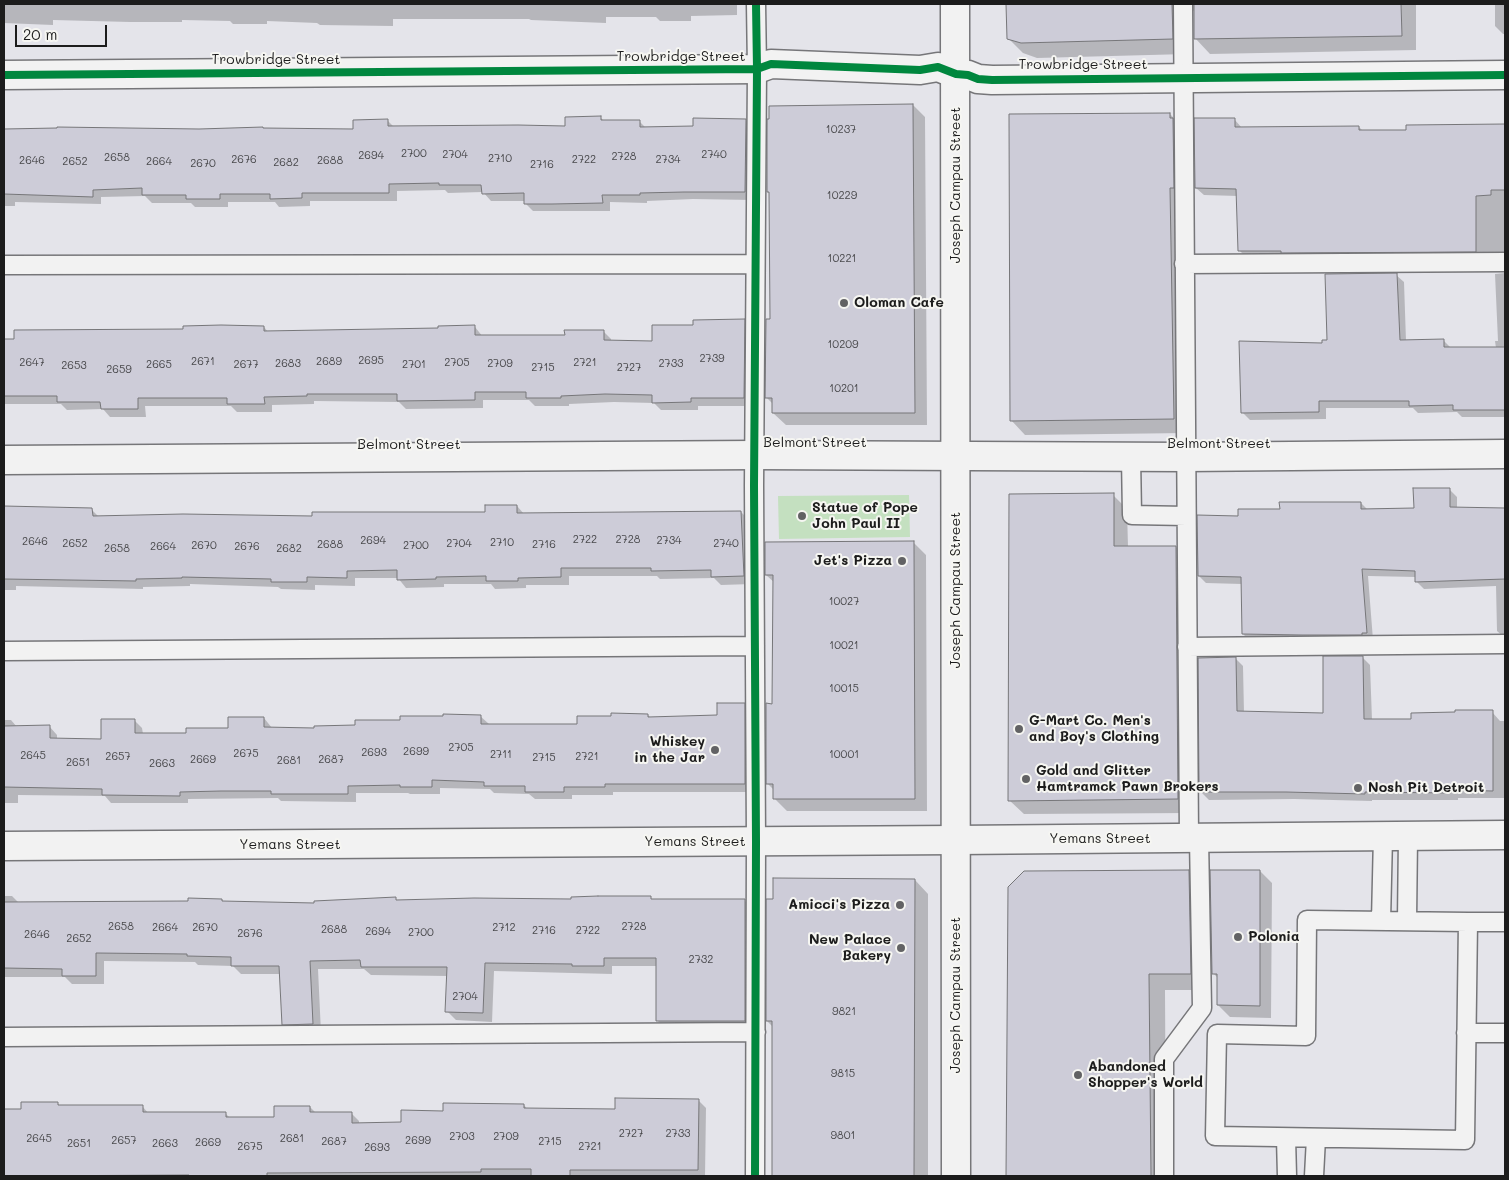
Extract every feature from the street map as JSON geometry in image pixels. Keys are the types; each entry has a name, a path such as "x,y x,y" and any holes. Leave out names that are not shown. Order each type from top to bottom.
{"street":[{"name":"Joseph Campau Street","path":"955,4 956,1176"},
{"name":"Trowbridge Street","path":"4,74 757,70 770,64 920,70 938,67 948,69 956,74 992,80 1505,74"},
{"name":"Belmont Street","path":"4,460 754,455 1185,457 1505,454"},
{"name":"Yemans Street","path":"4,846 756,842 1505,835"}],"lane":[{"path":"755,1176 754,455 756,4"},
{"path":"1183,4 1187,647 1202,1008 1217,1034 1215,1136 1465,1140 1468,922"},
{"path":"1184,264 1505,262"},
{"path":"4,265 755,264"},
{"path":"1131,457 1132,515 1186,516"},
{"path":"1187,647 1505,644"},
{"path":"4,651 755,646"},
{"path":"1381,921 1396,836"},
{"path":"1396,836 1406,922"},
{"path":"1217,1034 1306,1036 1307,920 1505,922"},
{"path":"1164,1176 1164,1059 1202,1008"},
{"path":"4,1037 756,1032"},
{"path":"1466,1033 1505,1033"},
{"path":"1286,1138 1287,1176"},
{"path":"1314,1176 1316,1138"}],"green space":[{"path":"909,495 910,537 779,539 778,496"}],"building":[{"path":"1006,4 1172,4 1173,39 1021,43 1007,39"},
{"path":"1194,4 1401,4 1402,36 1194,39"},
{"path":"913,104 915,413 772,413 772,398 765,398 766,319 770,319 769,192 767,192 767,119 769,119 769,106"},
{"path":"1170,113 1170,118 1173,118 1174,188 1170,188 1174,419 1010,421 1009,114"},
{"path":"601,116 601,120 640,120 640,127 693,126 693,118 746,119 745,192 602,195 603,203 552,204 524,204 524,193 482,194 481,185 439,185 439,183 389,184 389,193 302,193 302,198 270,199 270,194 220,194 220,199 186,199 186,195 142,195 142,188 93,190 93,197 4,194 4,129 57,127 199,129 263,127 353,129 353,120 388,119 388,126 565,126 565,117"},
{"path":"1194,118 1235,118 1235,127 1359,126 1359,130 1406,130 1406,125 1505,124 1505,190 1491,190 1491,195 1476,196 1476,252 1281,253 1281,251 1238,251 1236,189 1195,188"},
{"path":"1397,273 1400,340 1444,339 1444,347 1505,347 1505,410 1453,410 1453,405 1409,406 1409,401 1319,401 1319,412 1241,413 1239,341 1322,343 1322,340 1327,340 1325,274"},
{"path":"745,319 744,398 691,398 691,402 652,403 652,395 605,394 561,396 561,398 526,398 526,392 475,392 475,400 397,401 397,394 307,394 307,396 264,397 265,404 227,404 227,398 138,398 138,409 101,409 100,402 57,402 57,396 4,396 4,339 14,339 14,330 183,329 183,326 221,325 264,326 264,331 438,328 438,326 475,325 475,335 565,335 564,330 604,330 604,340 652,341 652,325 693,325 693,320"},
{"path":"1413,488 1450,488 1450,507 1505,508 1505,579 1415,582 1415,571 1362,569 1367,633 1362,633 1362,635 1302,635 1242,634 1241,577 1198,576 1197,515 1238,516 1238,509 1280,509 1279,502 1361,502 1361,509 1414,508"},
{"path":"1114,493 1114,546 1176,546 1178,799 1008,801 1009,494"},
{"path":"485,505 517,505 517,513 741,511 744,576 711,577 711,570 651,571 651,568 561,568 561,577 518,578 518,581 486,581 486,576 397,580 397,570 347,571 347,578 307,577 307,582 271,582 271,579 182,577 136,579 136,581 4,579 4,506 92,508 93,516 183,514 312,516 312,512 485,512"},
{"path":"914,541 915,799 773,799 773,784 766,784 766,703 772,704 773,575 765,575 765,542"},
{"path":"1323,656 1363,656 1364,719 1411,719 1411,713 1493,710 1493,791 1451,790 1451,793 1365,792 1365,794 1199,792 1198,658 1236,657 1237,711 1323,713"},
{"path":"717,703 745,703 745,784 605,784 605,787 564,787 564,792 525,792 525,786 484,786 484,782 432,780 432,787 400,787 400,785 348,786 348,794 271,794 271,791 221,791 180,792 180,796 102,795 102,789 4,787 4,726 50,725 50,738 101,739 101,719 135,719 135,733 186,733 186,728 228,728 228,717 264,717 264,727 314,728 314,726 355,725 355,720 400,720 400,716 443,716 443,714 481,715 481,724 577,724 577,716 611,716 611,713 648,714 648,717 717,715"},
{"name":"Abandoned Shopper's World","path":"1189,870 1191,974 1149,974 1151,1176 1006,1176 1008,887 1024,871"},
{"name":"Polonia","path":"1210,870 1260,870 1260,1006 1217,1005 1217,974 1212,974"},
{"path":"773,878 915,879 914,1176 772,1176 772,1021 766,1021 766,899 773,899"},
{"path":"651,896 651,899 745,899 745,1021 656,1021 656,958 604,958 604,966 485,963 483,1013 445,1012 447,967 361,967 360,960 310,961 313,1024 282,1025 279,966 231,966 231,957 187,956 187,954 96,953 96,976 62,976 62,969 4,968 4,902 188,901 188,898 222,899 222,901 314,903 314,901 396,897 396,900 474,898 571,899 571,897"},
{"path":"615,1098 699,1099 698,1170 570,1170 570,1176 531,1176 531,1169 481,1169 481,1172 267,1173 267,1176 4,1176 4,1109 21,1109 21,1102 58,1102 58,1105 143,1105 143,1112 226,1112 226,1117 274,1117 274,1106 310,1106 310,1112 352,1112 352,1123 401,1122 401,1110 443,1111 443,1103 524,1104 524,1108 615,1109"}],"cycle path":[{"path":"755,1176 754,485 756,4"},
{"path":"4,75 757,69 771,64 920,70 938,67 956,74 992,80 1505,75"}],"place":[{"name":"Oloman Cafe","path":"844,303"},
{"name":"Statue of Pope John Paul II","path":"802,516"},
{"name":"Jet's Pizza","path":"902,561"},
{"name":"G-Mart Co. Men's and Boy's Clothing","path":"1019,729"},
{"name":"Whiskey in the Jar","path":"715,750"},
{"name":"Gold and Glitter Hamtramck Pawn Brokers","path":"1026,779"},
{"name":"Nosh Pit Detroit","path":"1358,788"},
{"name":"Amicci's Pizza","path":"900,905"},
{"name":"Polonia","path":"1238,937"},
{"name":"New Palace Bakery","path":"901,948"},
{"name":"Abandoned Shopper's World","path":"1078,1075"}]}
